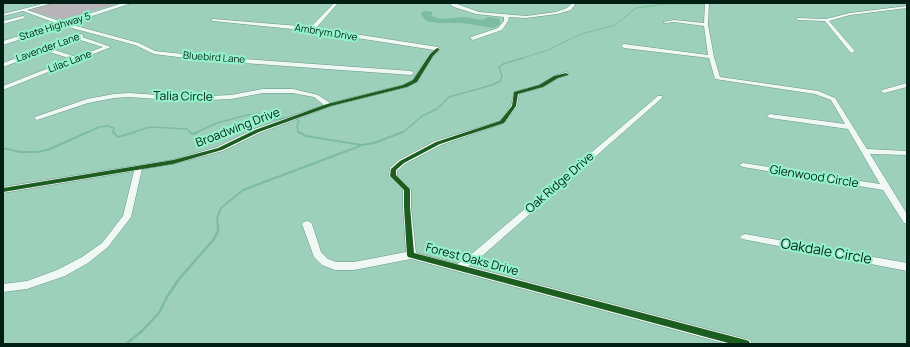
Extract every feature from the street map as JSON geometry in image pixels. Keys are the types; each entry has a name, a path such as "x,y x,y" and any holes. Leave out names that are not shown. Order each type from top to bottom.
{"main road":[{"name":"State Highway 5","path":"3,43 130,3"}],"street":[{"path":"32,3 43,5"},
{"path":"3,15 24,11 51,3"},
{"path":"312,29 336,3"},
{"path":"451,3 467,10 507,16 526,17 557,13 569,8 574,3"},
{"path":"707,3 706,25 711,57 716,75 721,79 816,92 830,97 838,105 907,221"},
{"path":"798,19 826,20 850,14 907,7"},
{"name":"Bluebird Lane","path":"24,11 63,24 137,44 154,52 411,73"},
{"path":"3,23 33,14"},
{"path":"473,38 500,29 506,21 507,16"},
{"name":"Ambrym Drive","path":"213,20 312,29 438,49"},
{"path":"826,20 852,51"},
{"path":"665,22 674,21 706,25"},
{"name":"Lavender Lane","path":"3,65 94,32"},
{"name":"Lilac Lane","path":"3,88 108,46 78,38"},
{"path":"624,46 711,57"},
{"path":"46,49 77,59"},
{"name":"Broadwing Drive","path":"3,190 172,162 220,149 274,125 328,105 405,86 415,81 431,55 438,49"},
{"path":"3,57 14,60"},
{"name":"Forest Oaks Drive","path":"566,74 556,77 541,86 516,94 514,106 502,122 438,143 402,162 394,170 394,176 407,189 411,255 746,344"},
{"path":"884,91 907,85"},
{"name":"Talia Circle","path":"37,118 87,101 124,95 188,99 230,97 263,91 293,91 316,96 328,105"},
{"name":"Oak Ridge Drive","path":"458,268 471,260 660,97"},
{"path":"770,116 851,127"},
{"path":"866,152 907,153"},
{"name":"Glenwood Circle","path":"743,165 886,188"},
{"path":"3,288 27,285 61,273 85,260 105,245 127,218 139,167"},
{"path":"307,224 317,254 325,262 335,266 354,266 411,255"},
{"name":"Oakdale Circle","path":"745,237 907,267"}],"shaded area":[{"path":"54,3 114,4 61,20 30,10"},
{"path":"423,11 433,12 431,16 441,19 463,17 482,20 488,17 495,18 499,19 501,24 493,28 462,23 437,23 427,21 421,14"}],"waterway":[{"path":"710,4 717,3"},
{"path":"743,3 802,3"},
{"path":"520,59 548,50 581,34 615,25 636,8 665,4 702,4"},
{"path":"400,133 405,131 422,116 437,109 449,97 492,85 500,81 502,76 499,67 503,64 523,58"},
{"path":"195,133 217,123 247,115 258,114 272,120 291,117"},
{"path":"296,118 299,122 297,126 298,132 306,136 361,145 374,143 403,132"},
{"path":"86,133 99,127 108,126 114,128 113,132"},
{"path":"131,133 150,127 187,129 192,134 195,133"},
{"path":"3,148 20,152 38,152 50,149 88,132"},
{"path":"113,132 118,137 135,132"},
{"path":"218,227 217,218 221,208 243,190 360,146"},
{"path":"126,344 142,331 159,313 167,297 179,279 214,239 218,231 218,227"}],"cycle path":[{"path":"3,190 173,162 220,149 257,131 329,105 405,86 415,81 431,55 438,49"},
{"path":"566,74 556,77 541,86 516,93 514,106 502,122 438,143 402,162 393,170 393,176 407,189 411,255 746,344"}]}
